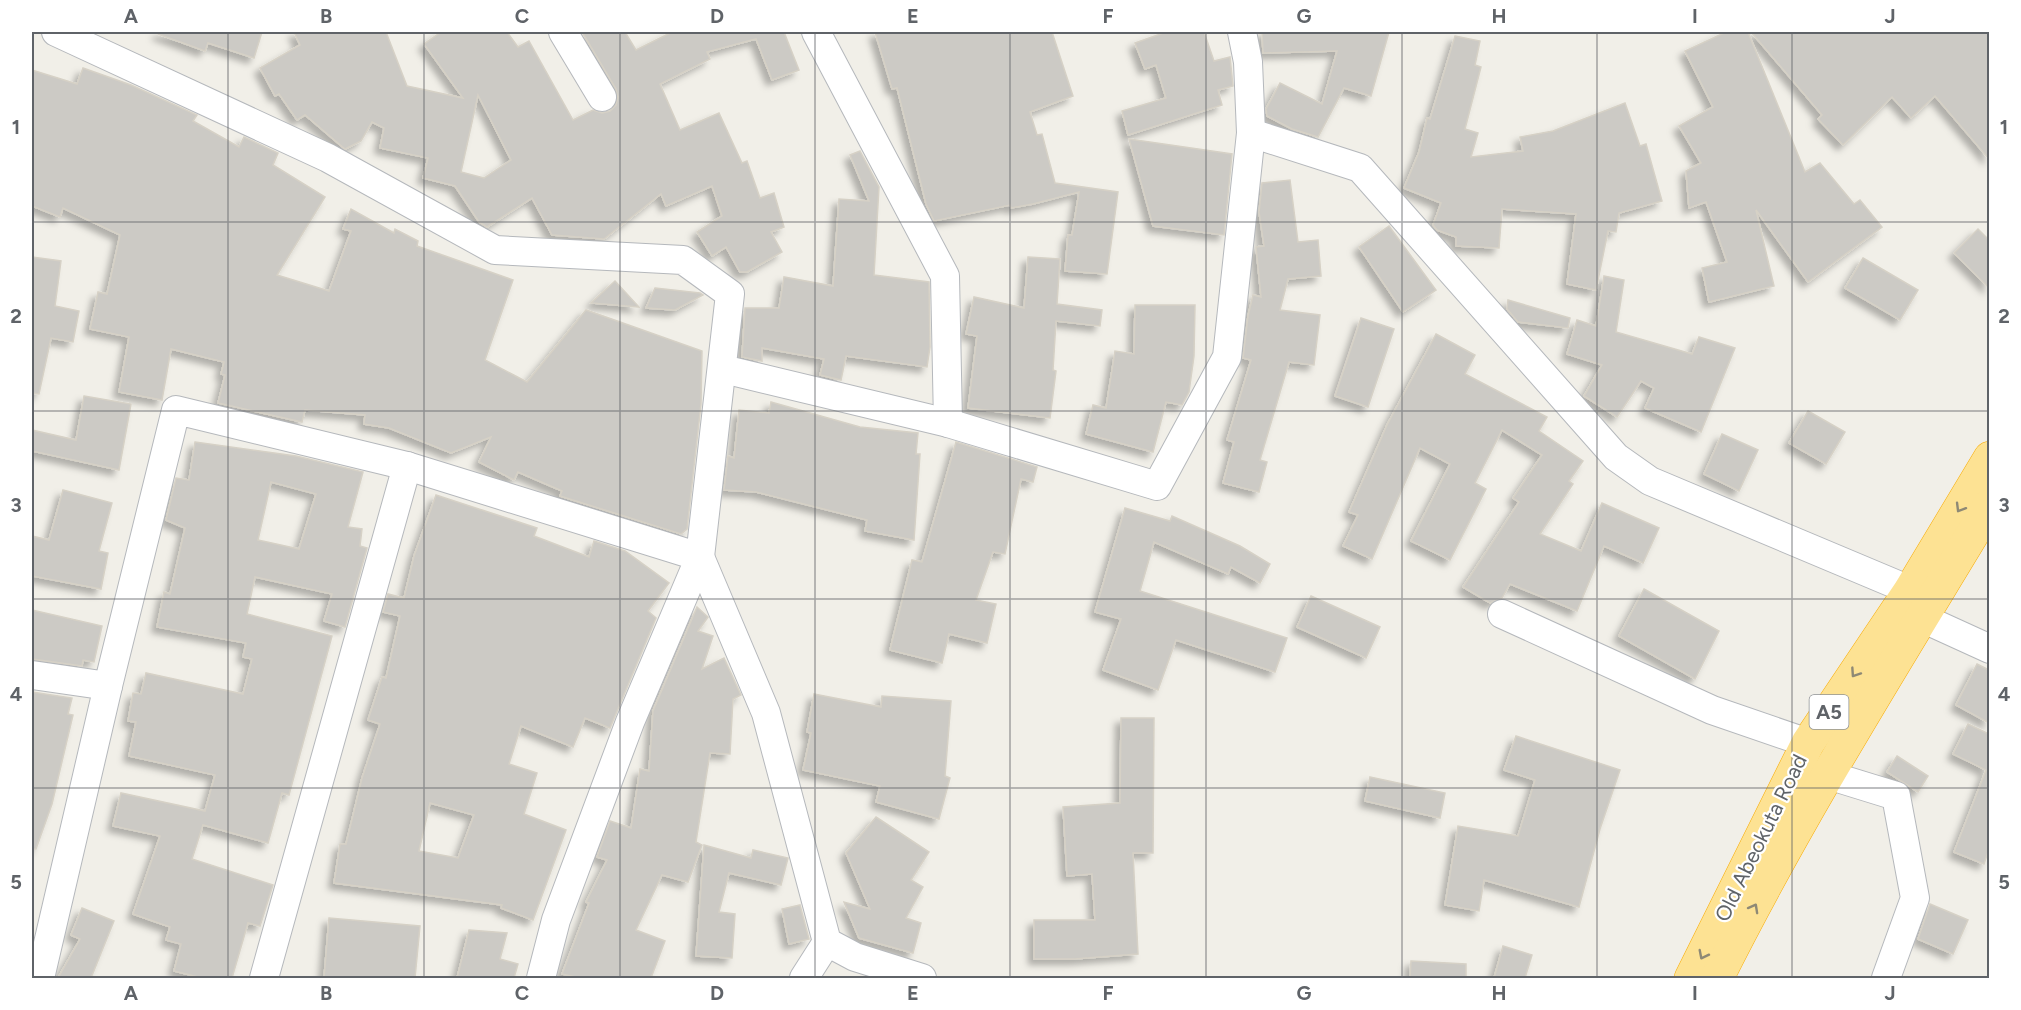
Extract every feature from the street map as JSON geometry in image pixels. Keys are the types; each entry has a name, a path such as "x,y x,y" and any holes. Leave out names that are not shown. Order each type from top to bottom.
{"highway":[{"name":"Old Abeokuta Road","path":"1718,978 1744,925 1922,603 1989,458"},
{"name":"Old Abeokuta Road","path":"1691,978 1808,743 1922,603 1989,505"}],"street":[{"path":"56,32 328,158 495,250 683,260 730,294 700,557 630,722 560,909 541,978"},
{"path":"563,32 602,97"},
{"path":"816,32 945,276 948,423"},
{"path":"723,369 948,423 1157,486 1227,357 1251,133 1248,62 1242,32"},
{"path":"1251,133 1360,168 1616,457 1650,481 1922,603 1989,649"},
{"path":"40,978 108,686 176,410 407,466 700,557 766,713 827,942 855,957 922,978"},
{"path":"264,978 407,466"},
{"path":"1502,614 1712,710 1808,743"},
{"path":"32,675 108,686"},
{"path":"1828,775 1896,796 1915,898 1886,978"},
{"path":"804,978 827,942"}],"building":[{"path":"158,32 262,32 254,58 208,43 205,51 158,34"},
{"path":"294,32 386,32 407,86 463,98 424,44 441,32 507,32 518,47 529,41 573,120 593,110 602,113 610,111 616,105 618,97 616,89 582,32 625,32 636,50 672,32 784,32 799,70 772,80 756,39 707,52 710,59 660,84 680,130 719,113 742,163 747,161 760,198 774,193 784,227 771,232 782,252 747,272 740,272 726,247 712,256 697,232 722,216 712,186 666,206 661,194 604,239 552,235 532,198 487,227 479,222 455,186 423,178 428,158 380,148 384,128 372,122 361,141 345,149 305,115 297,120 279,94 275,96 260,68 300,45","holes":["478,95 511,160 484,178 461,172"]},
{"path":"875,32 1052,32 1073,96 1030,112 1037,135 1042,134 1055,183 1118,192 1107,274 1065,271 1068,235 1072,235 1079,192 1033,204 1011,208 1010,205 934,221 926,204 897,88 892,89"},
{"path":"1166,32 1204,32 1214,61 1230,57 1233,86 1218,90 1222,105 1128,135 1122,111 1166,98 1156,65 1145,69 1135,43"},
{"path":"1262,32 1389,32 1371,96 1344,88 1318,137 1292,129 1267,116 1266,109 1280,83 1322,104 1337,51 1263,53"},
{"path":"1726,32 1748,32 1805,172 1820,163 1854,204 1860,200 1882,227 1808,282 1756,210 1774,286 1709,302 1702,268 1727,262 1706,202 1689,208 1686,171 1701,163 1679,126 1713,107 1685,51"},
{"path":"1751,32 1989,32 1989,159 1935,96 1911,118 1892,97 1843,145 1818,119 1822,115"},
{"path":"1455,36 1480,41 1475,65 1481,67 1465,129 1478,133 1471,157 1523,151 1520,137 1553,131 1625,103 1640,146 1646,144 1662,201 1619,213 1616,232 1608,231 1596,290 1567,284 1576,214 1502,209 1499,248 1456,246 1456,237 1437,230 1433,225 1441,203 1404,188 1419,152 1427,118 1430,119"},
{"path":"83,68 131,85 197,115 193,121 239,147 244,137 278,153 273,165 325,197 277,275 329,291 351,231 343,229 351,209 394,233 395,229 418,241 417,246 513,280 485,360 527,382 586,310 702,351 701,404 687,529 681,534 560,496 562,491 518,472 514,480 479,462 491,437 451,453 389,428 364,424 365,415 305,410 302,422 218,403 225,375 221,374 224,362 171,349 162,400 119,392 129,337 90,329 98,292 107,294 120,235 63,208 60,217 32,206 32,70 77,84"},
{"path":"1129,139 1232,154 1224,235 1153,226"},
{"path":"860,151 879,187 874,275 929,282 930,347 927,367 846,356 841,380 820,375 824,359 762,348 762,361 742,357 745,308 779,308 784,277 833,286 839,199 869,201 850,155"},
{"path":"1290,180 1298,242 1318,240 1321,276 1288,279 1280,310 1320,315 1314,365 1289,362 1260,460 1267,462 1259,492 1223,483 1234,442 1227,440 1251,360 1243,358 1248,316 1253,295 1261,297 1256,247 1264,246 1259,212 1262,183"},
{"path":"1389,226 1436,290 1403,312 1359,247"},
{"path":"1978,229 1989,240 1989,288 1954,253"},
{"path":"32,257 61,261 55,306 79,311 73,342 51,338 39,394 32,393"},
{"path":"1028,257 1060,259 1057,304 1102,310 1100,326 1056,321 1053,370 1056,371 1050,418 968,408 977,336 966,334 974,297 1024,308"},
{"path":"1863,258 1918,290 1900,320 1845,288"},
{"path":"1604,276 1624,280 1616,332 1692,354 1699,337 1735,348 1701,432 1645,408 1654,388 1641,381 1617,417 1584,396 1602,365 1567,354 1577,320 1596,326"},
{"path":"615,281 639,307 591,303"},
{"path":"655,288 703,295 675,310 646,308"},
{"path":"1508,300 1570,318 1568,328 1518,322 1507,309"},
{"path":"1135,305 1195,305 1194,356 1189,392 1182,405 1166,402 1153,452 1086,434 1093,405 1106,408 1115,351 1134,354"},
{"path":"1361,318 1394,329 1368,407 1335,396"},
{"path":"1436,334 1475,355 1465,374 1547,417 1539,431 1583,461 1569,481 1573,484 1540,534 1581,551 1602,503 1659,528 1643,563 1604,546 1577,611 1510,584 1502,598 1490,603 1463,587 1519,502 1513,498 1542,455 1502,430 1475,483 1486,489 1450,560 1411,541 1450,464 1420,448 1372,559 1343,546 1358,515 1349,512 1387,425"},
{"path":"84,396 131,404 119,470 32,451 32,430 76,440"},
{"path":"771,402 860,427 918,433 916,454 920,454 914,540 865,531 867,520 756,492 724,490 728,456 734,458 739,410 769,413"},
{"path":"1808,411 1845,432 1826,464 1789,443"},
{"path":"1722,434 1758,450 1739,491 1704,474"},
{"path":"195,442 296,456 363,472 348,527 362,529 360,546 367,548 345,627 324,621 332,594 255,577 247,614 332,636 289,795 282,793 268,843 203,825 192,859 273,885 260,926 248,923 232,978 202,978 174,971 181,944 166,940 170,927 133,914 160,836 113,826 121,793 205,811 215,775 129,756 136,722 128,721 133,693 141,694 146,673 243,694 252,659 243,657 246,643 157,627 164,592 170,594 185,528 166,520 176,478 189,480","holes":["271,482 316,494 299,549 258,540"]},
{"path":"956,442 1037,467 1033,482 1021,479 1005,554 993,552 976,600 996,604 987,643 949,634 942,663 890,650 912,560 922,562"},
{"path":"63,490 112,503 99,551 108,553 101,589 32,576 32,536 49,540"},
{"path":"436,495 537,528 534,536 589,557 594,541 625,551 669,583 648,611 656,618 610,728 585,718 573,747 521,726 509,764 537,773 524,814 566,830 533,920 501,908 502,905 334,883 340,844 346,844 362,778 380,724 368,720 382,677 386,678 400,616 383,612 388,594 404,598 414,556","holes":["430,803 474,815 458,858 419,851"]},
{"path":"1125,508 1170,521 1172,516 1240,546 1270,564 1260,583 1231,567 1228,574 1154,542 1140,591 1287,638 1275,672 1176,640 1158,690 1103,670 1121,619 1095,612"},
{"path":"1644,589 1719,631 1695,679 1619,636"},
{"path":"1311,596 1380,627 1366,658 1297,627"},
{"path":"697,607 708,617 698,631 713,636 702,669 724,658 741,695 733,699 730,754 710,753 696,842 702,845 688,882 662,875 636,930 665,941 651,978 580,978 562,974 589,903 586,902 607,860 597,857 610,821 631,828 640,769 649,771 653,711"},
{"path":"32,610 102,626 94,662 83,660 82,666 32,659"},
{"path":"1977,664 1989,670 1989,723 1956,705"},
{"path":"32,692 72,698 68,714 73,715 52,804 36,849 32,849"},
{"path":"814,694 881,707 882,696 951,701 945,776 950,778 939,819 876,802 880,786 803,770 811,733 807,732"},
{"path":"1121,718 1154,718 1153,853 1133,853 1138,954 1074,959 1034,959 1034,920 1095,920 1092,874 1067,876 1063,807 1120,803"},
{"path":"1968,724 1989,734 1989,849 1984,864 1954,852 1986,770 1953,754"},
{"path":"1516,736 1620,770 1600,829 1579,907 1484,880 1479,911 1445,905 1458,826 1518,836 1535,780 1504,770"},
{"path":"1897,756 1928,776 1918,792 1887,772"},
{"path":"1370,777 1445,793 1440,818 1365,801"},
{"path":"876,817 929,852 911,880 923,887 906,918 921,923 913,953 859,938 844,902 870,909 846,853"},
{"path":"704,845 751,858 753,850 788,858 781,885 729,873 719,912 735,914 732,958 696,956"},
{"path":"1930,904 1968,920 1953,954 1918,939"},
{"path":"800,905 809,939 789,944 782,909"},
{"path":"82,908 114,921 91,978 58,978 80,939 71,935"},
{"path":"329,918 420,926 415,978 324,978"},
{"path":"469,930 507,933 500,959 518,964 514,978 457,978"},
{"path":"1503,946 1532,955 1525,978 1494,978"},
{"path":"1411,961 1466,964 1466,978 1410,978"}]}
